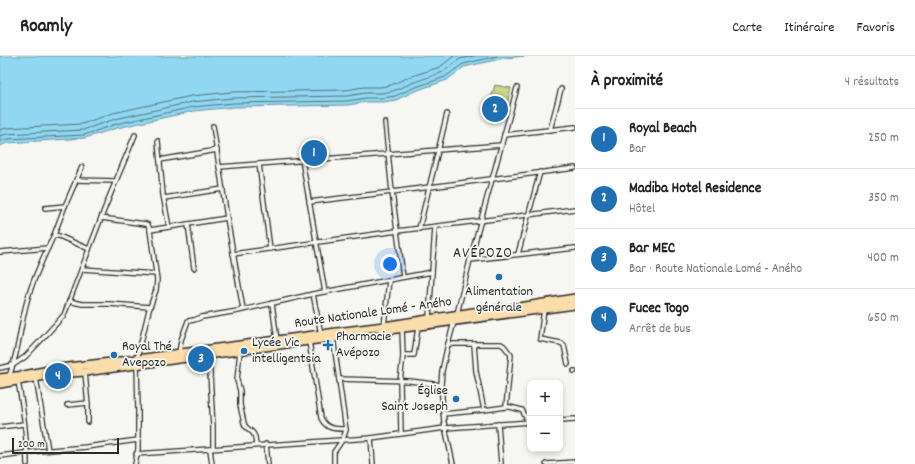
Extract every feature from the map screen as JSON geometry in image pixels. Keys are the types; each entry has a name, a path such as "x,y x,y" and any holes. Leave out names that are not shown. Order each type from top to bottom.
{"highway":[{"name":"Route Nationale Lomé - Aného","path":"4,380 59,368 209,355 333,337 402,329 456,317 575,298"},
{"name":"Route Nationale Lomé - Aného","path":"4,380 18,381 57,374 85,372 179,354 384,326 429,318 456,317 575,305"}],"street":[{"path":"452,464 445,428 441,385 442,371 470,260 518,88"},
{"path":"550,130 561,89"},
{"path":"419,229 447,114"},
{"path":"385,122 403,277"},
{"path":"213,126 222,189 243,310"},
{"path":"504,135 575,128"},
{"path":"0,368 13,365 25,357 64,315 135,135"},
{"path":"158,141 168,227"},
{"path":"219,167 502,145"},
{"path":"160,160 217,150"},
{"path":"302,160 325,292"},
{"path":"259,164 270,249"},
{"path":"4,380 13,365 27,300 38,268 54,235 82,167"},
{"path":"309,202 575,168"},
{"path":"518,254 540,172"},
{"path":"76,180 116,182"},
{"path":"164,198 222,189"},
{"path":"45,208 65,206"},
{"path":"233,254 397,231 575,209"},
{"path":"101,218 146,224 150,230 157,285 150,307 137,362 138,440 135,464"},
{"path":"150,230 227,218"},
{"path":"188,224 194,268"},
{"path":"429,318 435,227"},
{"path":"54,235 89,249"},
{"path":"0,252 48,248"},
{"path":"470,260 575,248"},
{"path":"82,269 156,274"},
{"path":"179,354 181,340 188,321 313,294 432,272"},
{"path":"384,326 389,280"},
{"path":"313,294 321,334"},
{"path":"70,301 82,304 150,307"},
{"path":"272,303 277,340"},
{"path":"544,309 540,339 563,343 568,364"},
{"path":"403,355 414,355 418,326"},
{"path":"401,434 400,381 403,355 402,329"},
{"path":"333,337 346,429 343,439 334,452 334,464"},
{"path":"309,341 321,418 327,426 335,429 346,429"},
{"path":"448,344 501,344 504,346 511,354 506,407"},
{"path":"474,344 476,371 484,410"},
{"path":"240,350 237,380 240,391 240,405 245,426 253,433 256,445"},
{"path":"209,355 214,427 212,464"},
{"path":"85,372 88,422"},
{"path":"36,378 48,450"},
{"path":"339,379 410,381 441,385"},
{"path":"18,381 24,424 27,464"},
{"path":"67,405 88,402"},
{"path":"444,414 506,407 522,410 527,419"},
{"path":"563,420 575,418"},
{"path":"136,454 372,438 445,428 527,422"},
{"path":"0,427 24,424"},
{"path":"498,424 501,464"},
{"path":"372,438 373,464"},
{"path":"0,456 138,440"},
{"path":"266,444 268,464"},
{"path":"546,464 575,462"}],"green space":[{"path":"495,85 511,88 504,116 501,115 503,105 489,102 488,100 492,95"}],"water":[{"path":"0,56 525,56 505,58 464,67 447,80 415,91 396,100 348,105 234,107 194,111 117,128 85,138 7,143 0,146"}],"place":[{"name":"Madiba Hotel Residence","path":"495,109"},
{"name":"Royal Beach","path":"314,153"},
{"name":"Alimentation générale","path":"499,277"},
{"name":"Pharmacie Avépozo","path":"328,345"},
{"name":"Lycée Vic intelligentsia","path":"244,351"},
{"name":"Royal Thé Avepozo","path":"114,355"},
{"name":"Bar MEC","path":"201,359"},
{"name":"Fucec Togo","path":"58,376"},
{"name":"Église Saint Joseph","path":"456,399"}],"district":[{"name":"AVÉPOZO","path":"483,254"}]}
